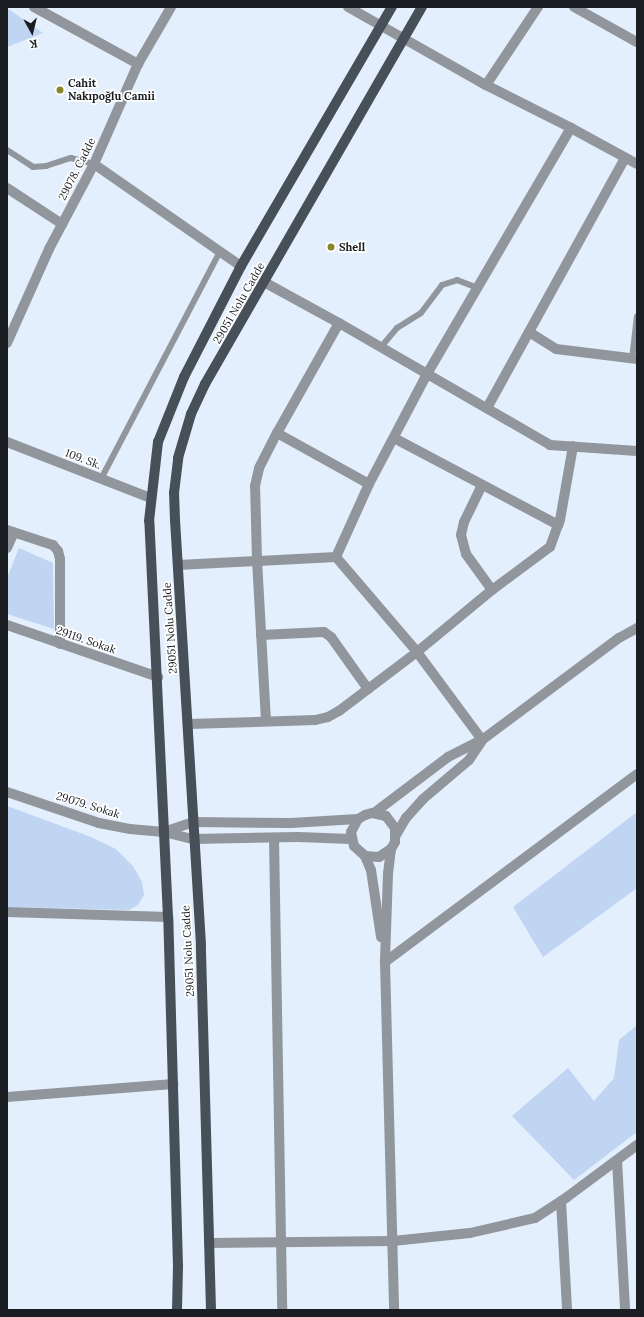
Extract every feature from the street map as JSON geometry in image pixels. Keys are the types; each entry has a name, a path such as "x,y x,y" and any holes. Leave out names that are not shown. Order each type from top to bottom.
{"main road":[{"name":"29051 Nolu Cadde","path":"177,1310 178,1266 168,917 158,677 149,520 158,442 184,377 240,266 392,7"},
{"name":"29051 Nolu Cadde","path":"211,1310 201,945 193,839 189,724 174,493 178,458 191,414 205,384 422,7"}],"street":[{"name":"29078. Cadde","path":"7,343 49,249 94,164 138,64 171,7"},
{"path":"348,7 486,85 571,128 637,164"},
{"path":"486,85 538,7"},
{"path":"574,7 637,42"},
{"path":"38,8 138,64"},
{"path":"336,557 369,484 428,374 571,128"},
{"path":"487,408 625,158"},
{"path":"94,164 240,266"},
{"path":"7,188 62,224"},
{"path":"264,282 339,323 550,445 637,451"},
{"path":"266,721 256,560 255,486 259,468 277,433 339,323"},
{"path":"529,332 556,349 635,359"},
{"path":"277,433 369,484"},
{"path":"394,438 558,525"},
{"name":"109. Sk.","path":"7,442 151,498"},
{"path":"189,724 315,720 328,717 368,689 417,652 492,590 550,547 558,525 573,446"},
{"path":"482,485 464,522 461,535 466,554 492,590"},
{"path":"7,548 10,531 53,545 58,551 60,559 60,644"},
{"path":"178,565 336,557"},
{"path":"336,557 417,652 482,740"},
{"name":"29119. Sokak","path":"7,625 158,677"},
{"path":"374,813 448,757 482,740 619,638 637,628"},
{"path":"261,635 324,632 330,637 368,689"},
{"path":"394,1310 385,962 388,874 391,848 396,835 406,818 418,804 469,760 482,740"},
{"path":"385,962 637,774"},
{"name":"29079. Sokak","path":"7,792 99,823 130,830 164,832"},
{"path":"385,962 371,870 365,856 354,846 351,839 354,825 358,819 364,815 374,813 386,816 391,821 396,835"},
{"path":"164,832 193,822 291,823 358,819"},
{"path":"164,832 193,839 351,839"},
{"path":"274,838 282,1310"},
{"path":"365,856 379,857 391,848"},
{"path":"7,912 168,917"},
{"path":"7,1096 173,1084"},
{"path":"209,1243 393,1242 470,1233 535,1218 561,1201 637,1145"},
{"path":"616,1160 626,1310"},
{"path":"561,1201 566,1310"}],"lane":[{"path":"7,150 33,167 46,166 71,158 94,164"},
{"path":"101,479 220,251"},
{"path":"381,347 397,328 421,314 442,285 457,280 478,288"},
{"path":"635,359 637,316"}],"shaded area":[{"path":"7,8 43,33 7,47"},
{"path":"19,548 53,563 54,629 7,614 7,578"},
{"path":"7,806 91,837 116,849 133,866 142,882 144,895 138,905 129,910 7,907"},
{"path":"637,812 637,888 543,957 513,907"},
{"path":"637,1025 637,1132 574,1180 512,1116 568,1068 594,1101 614,1078 619,1040"}],"place":[{"name":"Cahit Nakıpoğlu Camii","path":"60,90"},
{"name":"Shell","path":"331,247"}]}
